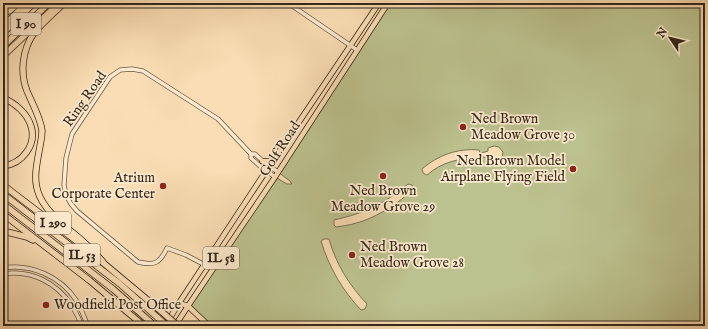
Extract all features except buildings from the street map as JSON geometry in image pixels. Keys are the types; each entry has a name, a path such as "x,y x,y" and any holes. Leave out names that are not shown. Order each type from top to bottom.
{"highway":[{"path":"3,13 20,3"},
{"path":"3,26 27,3"},
{"name":"I 90","path":"3,33 34,3"},
{"name":"I 90","path":"3,46 49,3"},
{"path":"3,56 59,3"},
{"path":"64,3 35,33 28,46 24,60 23,71 26,90 42,131 42,139 35,172 36,185 40,197 49,211 88,246 103,262"},
{"path":"3,98 14,104 24,113 31,126 32,135 32,140 26,154 14,163 3,166"},
{"name":"I 290","path":"3,185 103,262 177,326"},
{"name":"IL 53","path":"3,194 120,284 166,326"},
{"name":"IL 53","path":"3,204 113,289 154,325"},
{"name":"I 290","path":"3,214 89,280 144,326"},
{"path":"3,231 28,237 51,250"}],"main road":[{"name":"Golf Road","path":"179,303 380,3"},
{"name":"Golf Road","path":"188,306 275,177 388,3"},
{"path":"262,161 275,159"},
{"path":"179,303 188,306 209,326"},
{"name":"IL 58","path":"166,326 179,303"},
{"name":"IL 58","path":"177,326 188,306"}],"street":[{"path":"288,3 357,50"},
{"name":"Ring Road","path":"205,265 186,255 167,248 163,256 157,262 148,264 138,262 71,204 66,195 64,185 66,158 72,134 110,77 120,70 132,69 143,71 218,119 251,154 251,158 275,177"},
{"name":"Ring Road","path":"251,154 255,154 278,172"},
{"path":"3,268 16,267 32,269 55,279 70,292 88,326"},
{"path":"3,274 18,273 32,275 49,283 58,289 73,307 82,326"}],"green space":[{"path":"388,3 705,3 705,326 210,326 188,306 275,177 287,184 292,184 278,172","holes":["494,146 499,147 503,152 502,158 498,163 493,164 487,161 487,158 480,156 479,158 465,159 445,164 427,175 423,173 422,169 442,156 463,150 479,150 480,153 488,151 488,148","408,184 412,185 413,190 396,204 383,212 350,225 336,227 334,225 334,220 365,211 391,197","324,239 329,239 339,266 354,289 367,304 365,309 361,310 342,286 332,269 321,241"]}],"waterway":[{"path":"697,3 705,16"}],"place":[{"name":"Ned Brown Meadow Grove 30","path":"463,127"},
{"name":"Ned Brown Model Airplane Flying Field","path":"573,169"},
{"name":"Ned Brown Meadow Grove 29","path":"383,176"},
{"name":"Atrium Corporate Center","path":"163,186"},
{"name":"Ned Brown Meadow Grove 28","path":"352,255"},
{"name":"Woodfield Post Office","path":"46,305"}]}
